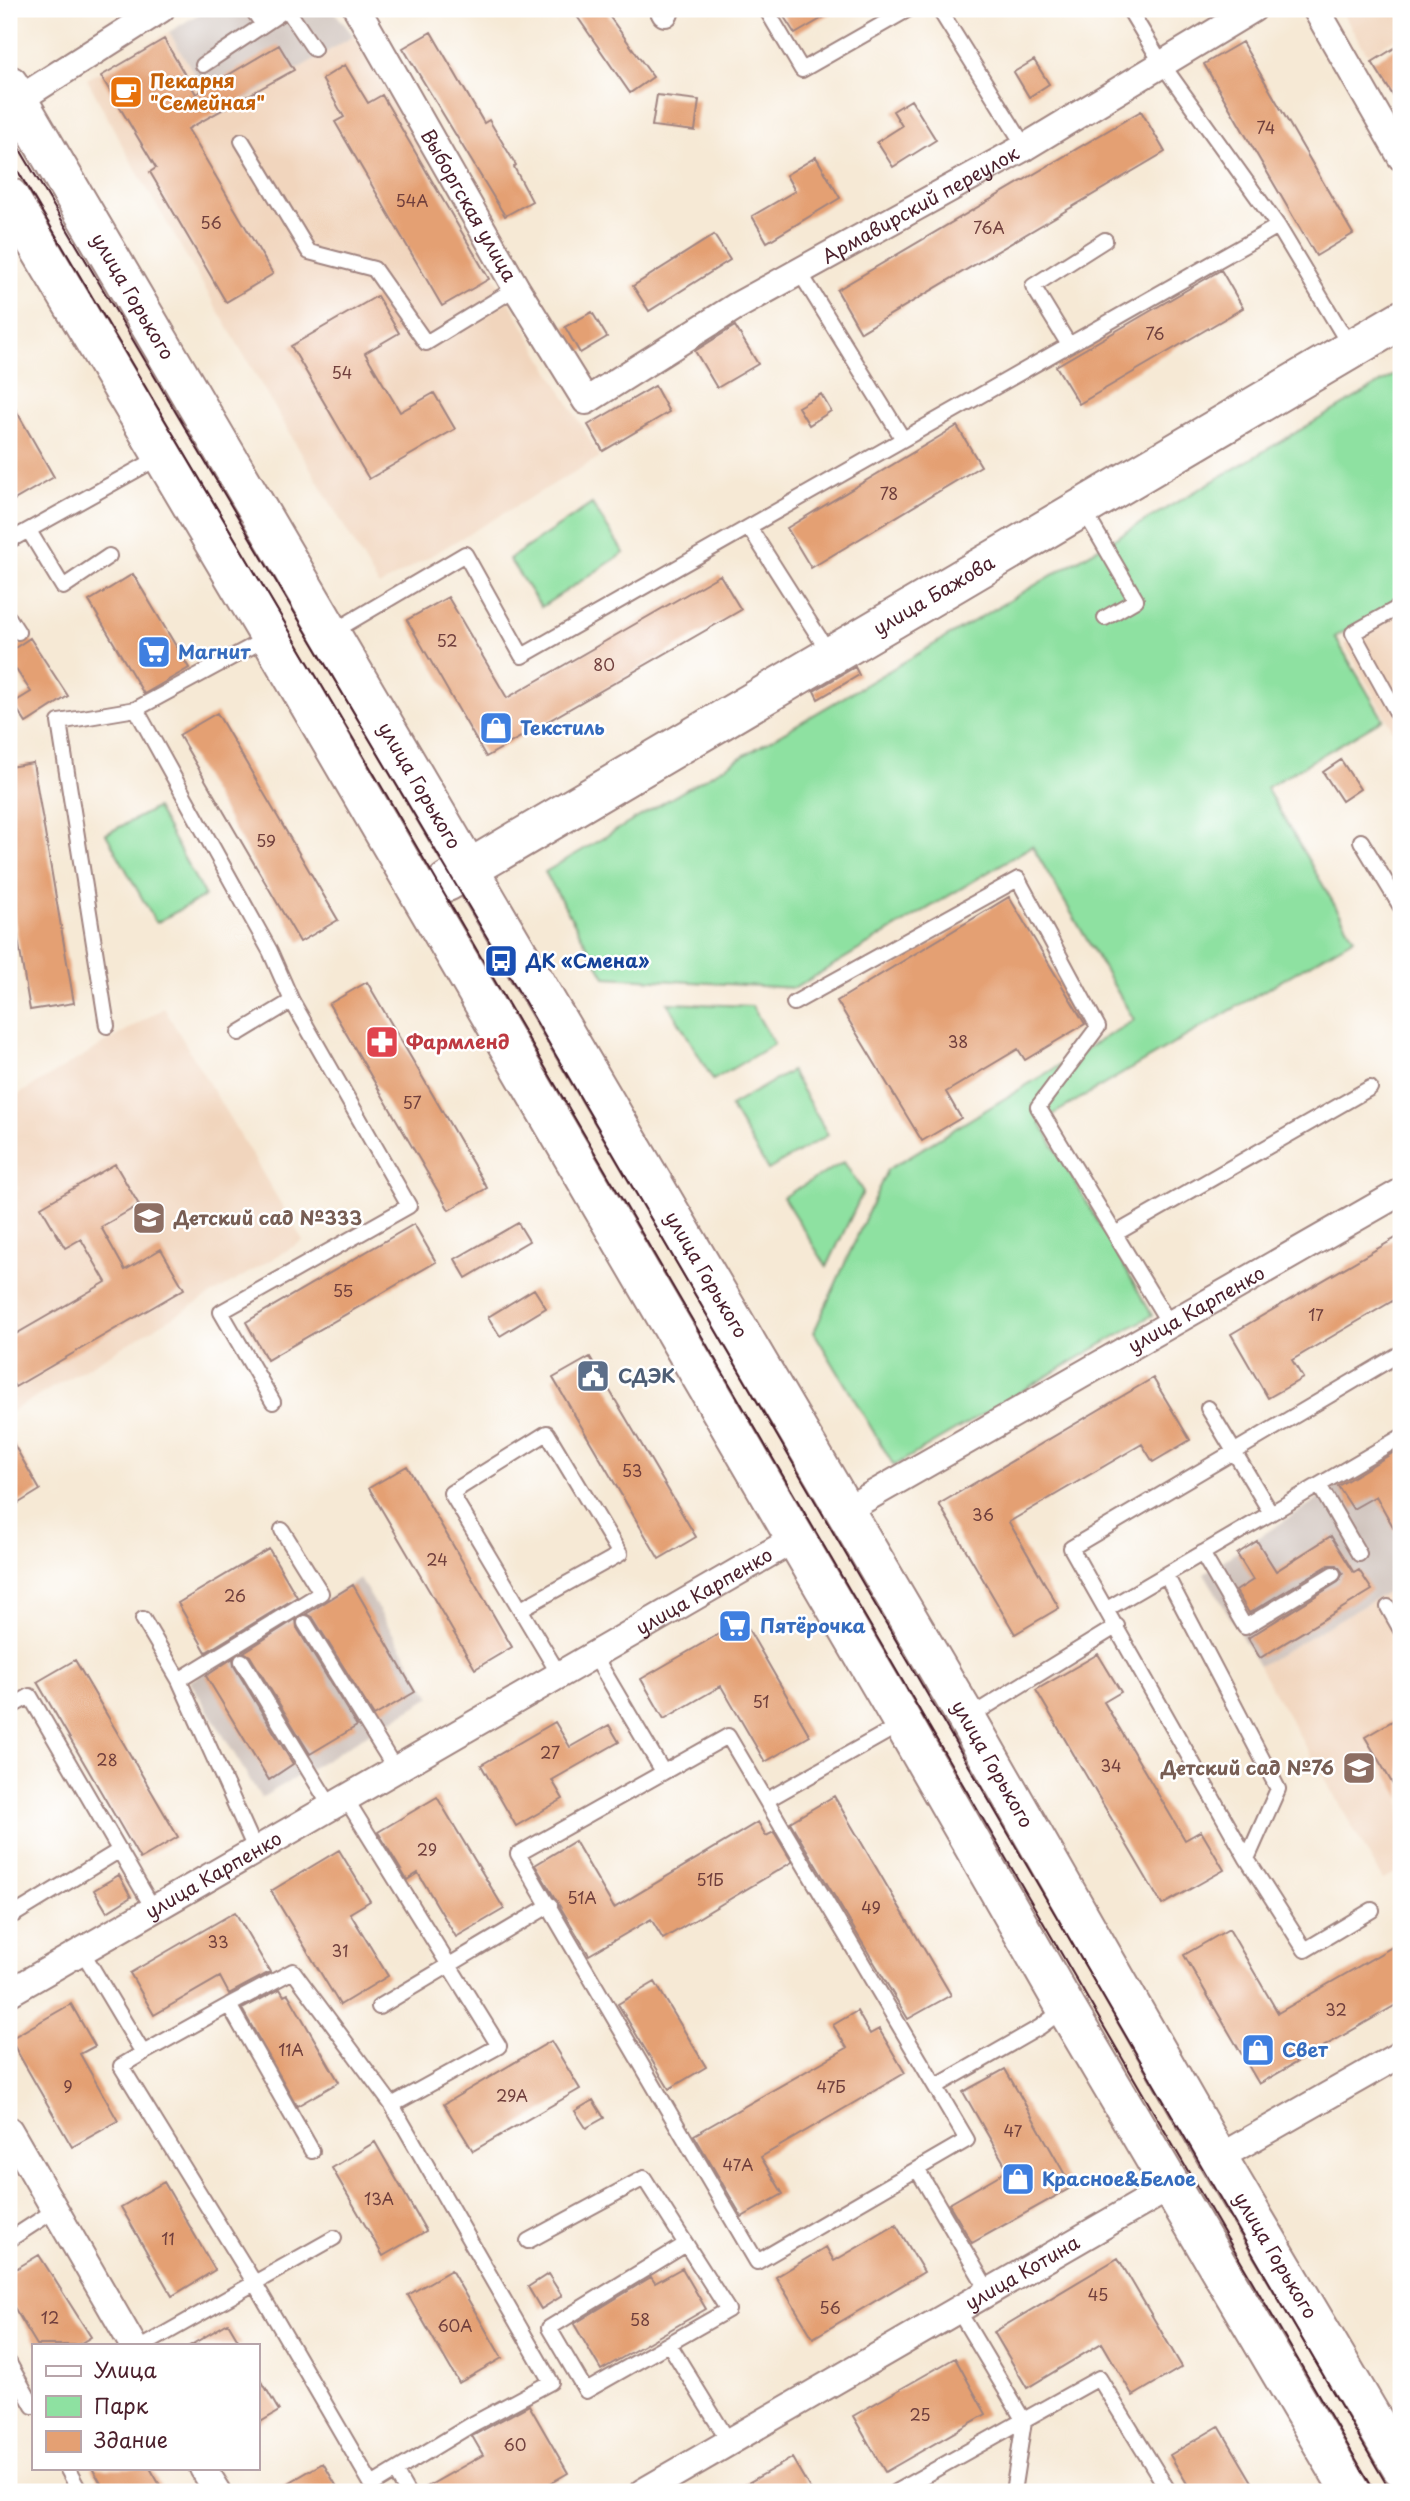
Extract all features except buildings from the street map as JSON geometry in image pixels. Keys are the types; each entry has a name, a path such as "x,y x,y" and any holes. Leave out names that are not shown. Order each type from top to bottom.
{"main road":[{"name":"улица Горького","path":"13,93 967,1719 1218,2158 1401,2467"},
{"path":"9,197 270,637 796,1538 1170,2187 1351,2492"},
{"name":"улица Бажова","path":"421,897 1401,320"},
{"name":"улица Карпенко","path":"796,1538 844,1511"},
{"name":"улица Котина","path":"1170,2187 1218,2158"}],"street":[{"path":"13,93 160,9"},
{"name":"Выборгская улица","path":"356,9 516,288 586,401"},
{"name":"Армавирский переулок","path":"586,401 735,307 1025,147 1253,9"},
{"path":"1316,9 1401,157"},
{"name":"улица Карпенко","path":"844,1511 1401,1192"},
{"name":"улица Карпенко","path":"9,1993 796,1538"},
{"name":"улица Котина","path":"1218,2158 1401,2054"},
{"path":"9,2130 132,2344"},
{"name":"улица Котина","path":"643,2492 1170,2187"},
{"path":"204,2470 218,2492"}],"lane":[{"path":"252,9 262,25"},
{"path":"203,65 287,9 314,49"},
{"path":"766,9 802,70 909,9"},
{"path":"939,9 1025,147"},
{"path":"1129,9 1162,64 1278,226 1352,349"},
{"path":"242,141 309,252 374,269 426,343 516,288"},
{"path":"330,634 466,554 522,656 1278,226"},
{"path":"1069,345 1033,286 1105,240"},
{"path":"799,271 903,439"},
{"path":"9,541 162,456"},
{"path":"1083,508 1136,600 1105,618"},
{"path":"749,527 831,657"},
{"path":"29,531 63,587 108,556"},
{"path":"1401,606 1353,633 1401,720"},
{"path":"9,618 18,632"},
{"path":"107,1026 59,722 136,709 270,637"},
{"path":"136,709 270,951 292,1001 409,1206 221,1312 273,1402"},
{"path":"1361,841 1401,907"},
{"path":"794,1003 1018,879 1098,1027 1038,1107 1170,1325"},
{"path":"239,1033 292,1001"},
{"path":"1115,1234 1370,1088"},
{"path":"1372,1910 1305,1950 1247,1859 1071,1548 1401,1353"},
{"path":"1208,1408 1271,1513"},
{"path":"521,1609 620,1554 547,1433 451,1493 560,1676"},
{"path":"1107,1609 1401,1437"},
{"path":"1319,1485 1359,1553"},
{"path":"179,1680 321,1593 282,1530"},
{"path":"1202,1553 1245,1627 1333,1574"},
{"path":"1166,1575 1278,1789 1247,1859"},
{"path":"1388,1607 1401,1630"},
{"path":"143,1619 179,1680 256,1851"},
{"path":"305,1623 396,1770"},
{"path":"967,1719 1117,1626"},
{"path":"594,1655 662,1770"},
{"path":"242,1661 450,1965 499,2046 392,2105"},
{"path":"9,1709 30,1696 155,1910"},
{"path":"767,1800 903,1723"},
{"path":"728,1736 967,2140 757,2262 518,1854 662,1770 728,1736"},
{"path":"9,1903 15,1914 120,1850"},
{"path":"379,2007 550,1905"},
{"path":"82,1951 143,2053"},
{"path":"293,1971 392,2105 551,2382 372,2485 254,2282 121,2066 143,2053 293,1971"},
{"path":"229,2005 313,2151"},
{"path":"937,2086 1040,2027 1066,2008"},
{"path":"917,2169 989,2292"},
{"path":"528,2241 644,2178 686,2244 728,2310 586,2391 549,2328 686,2244"},
{"path":"9,2240 55,2210"},
{"path":"147,2344 334,2238"},
{"path":"958,2310 1024,2421 1013,2492"},
{"path":"669,2344 729,2442"},
{"path":"9,2363 32,2404"},
{"path":"895,2492 1100,2378 1169,2492"},
{"path":"68,2470 80,2492"},
{"path":"395,2471 407,2492"}],"shaded area":[{"path":"207,9 332,9 354,36 219,115 169,32"},
{"path":"1340,9 1401,9 1401,35 1368,55"},
{"path":"169,32 219,115 354,36 600,457 379,586 133,165 87,79"},
{"path":"1401,612 1401,745 1345,644"},
{"name":"Детский сад №333","path":"164,1008 303,1241 9,1413 9,1195 18,1189 9,1173 9,1100"},
{"path":"1401,1448 1401,1584 1259,1666 1204,1573"},
{"path":"360,1579 431,1697 261,1798 190,1681"},
{"name":"Детский сад №76","path":"1401,1584 1401,1870 1383,1880 1259,1666"}],"green space":[{"path":"1401,371 1401,598 1335,637 1383,719 1266,788 1354,938 1040,1122 1152,1315 894,1466 814,1332 887,1170 1134,1020 1032,846 795,988 605,977 545,872"},
{"path":"592,504 624,553 541,607 509,559"},
{"path":"156,808 205,896 156,923 106,834"},
{"path":"668,1003 752,1006 774,1044 713,1080"},
{"path":"791,1071 828,1135 768,1170 730,1106"},
{"path":"844,1162 863,1192 827,1267 783,1197"}],"tram line":[{"path":"9,131 501,961 1391,2492"},
{"path":"9,156 383,789 1375,2492"}],"place":[{"name":"Пекарня \"Семейная\"","path":"126,92"},
{"name":"Магнит","path":"154,652"},
{"name":"Текстиль","path":"496,728"},
{"name":"ДК «Смена»","path":"501,961"},
{"name":"Фармленд","path":"382,1042"},
{"name":"Детский сад №333","path":"149,1218"},
{"name":"СДЭК","path":"593,1376"},
{"name":"Пятёрочка","path":"735,1626"},
{"name":"Детский сад №76","path":"1359,1768"},
{"name":"Свет","path":"1258,2050"},
{"name":"Красное&Белое","path":"1018,2179"}]}
